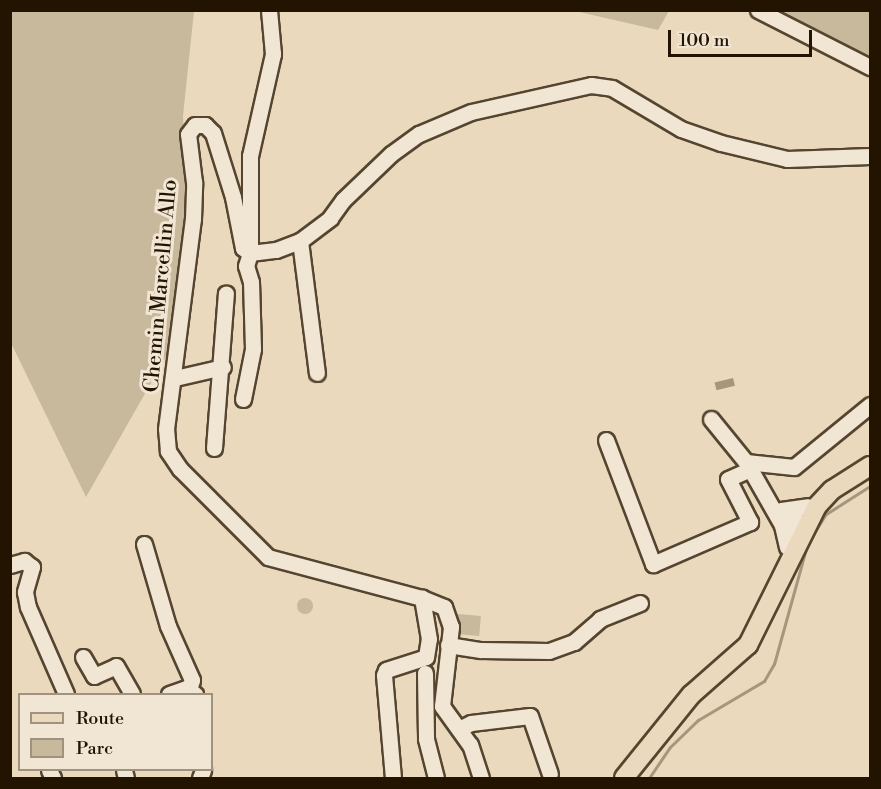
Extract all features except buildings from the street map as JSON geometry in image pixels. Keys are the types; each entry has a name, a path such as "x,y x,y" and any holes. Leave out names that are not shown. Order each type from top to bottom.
{"main road":[{"path":"624,778 691,695 741,654 757,632 789,552 796,519 844,482 870,466"}],"street":[{"path":"243,399 253,349 252,282 246,266 250,254 250,156 273,54 268,10"},
{"path":"758,10 870,67"},
{"path":"250,254 276,250 300,241 330,218 343,200 391,154 419,134 471,112 591,85 612,88 681,129 721,143 788,159 870,156"},
{"name":"Chemin Marcellin Allo","path":"250,254 243,248 233,197 213,133 205,125 195,125 188,134 194,182 192,219 175,378 166,429 168,451 180,469 255,547 268,557 436,602 449,616 442,706 470,745 481,778"},
{"path":"300,241 317,373"},
{"path":"214,448 223,367 226,293"},
{"path":"175,378 223,367"},
{"path":"606,440 653,564 750,522 728,479 748,465 795,467 870,405"},
{"path":"711,419 748,465 770,504 796,519 789,552"},
{"path":"144,544 168,626 189,670 192,692"},
{"path":"10,565 24,561 32,567 25,592 28,608 66,693"},
{"path":"393,778 384,675 386,670 426,657 429,639 422,598"},
{"path":"448,645 481,650 549,651 574,642 600,619 640,603"},
{"path":"82,657 94,676 116,666 131,693"},
{"path":"425,673 426,739 436,778"},
{"path":"459,729 471,723 530,716 550,774"}],"green space":[{"path":"11,11 194,11 183,116 186,191 175,341 86,497 11,343"},
{"path":"575,11 669,11 658,30"},
{"path":"771,11 870,11 870,59"},
{"path":"305,598 311,600 313,606 311,612 305,614 299,612 297,606 299,600"},
{"path":"458,614 481,616 479,636 456,634"}],"shaded area":[{"path":"733,378 735,386 716,390 715,383"}],"waterway":[{"path":"812,536 826,514 870,486"},
{"path":"649,778 670,747 698,720 764,681 774,664 807,545"}]}
